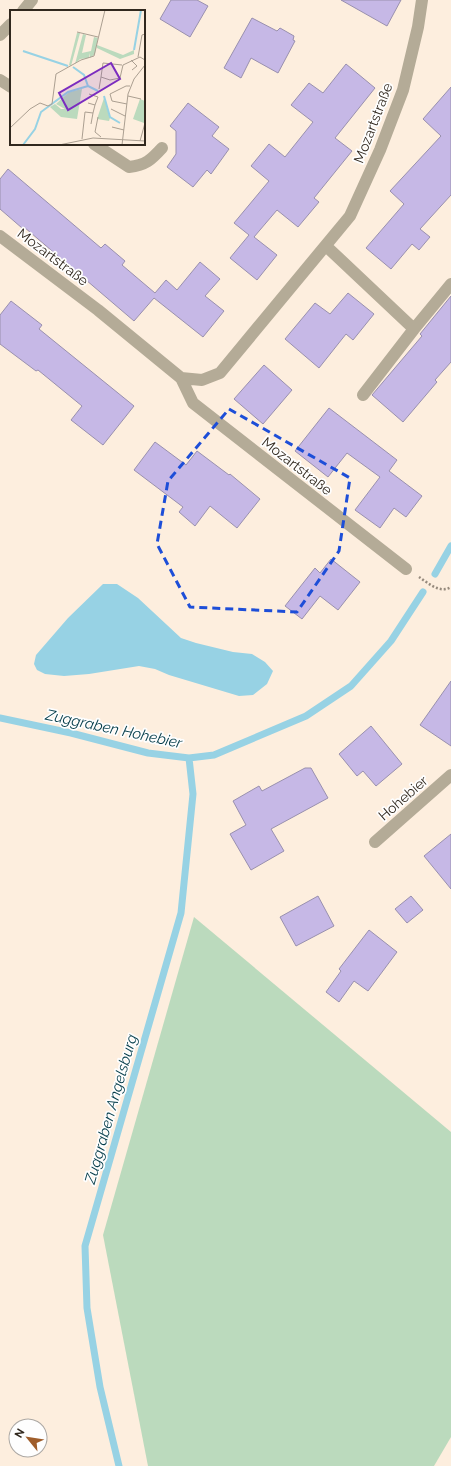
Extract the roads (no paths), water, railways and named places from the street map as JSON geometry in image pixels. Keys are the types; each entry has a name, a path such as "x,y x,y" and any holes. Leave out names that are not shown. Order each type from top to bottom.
{"street":[{"path":"24,10 32,0"},
{"name":"Mozartstraße","path":"181,378 202,380 220,373 350,216 380,150 403,90 418,27 422,0"},
{"path":"0,35 10,25"},
{"path":"0,80 10,86"},
{"path":"96,145 129,167 141,166 153,158 162,148"},
{"name":"Mozartstraße","path":"0,236 98,310 181,378 193,403 406,569"},
{"path":"326,246 414,329"},
{"path":"363,395 451,284"},
{"name":"Hohebier","path":"375,842 451,775"}],"water":[{"path":"103,584 117,584 138,598 181,638 233,652 252,654 265,662 273,671 267,684 253,695 239,696 169,675 155,669 139,666 89,674 64,676 45,674 37,670 34,664 36,655 68,618"}],"waterway":[{"path":"435,574 451,546"},
{"name":"Zuggraben Hohebier","path":"0,718 71,733 148,753 189,758 214,755 306,716 351,686 391,641 423,592"},
{"name":"Zuggraben Angelsburg","path":"119,1466 100,1387 87,1308 85,1246 181,913 193,794 189,758"}]}
